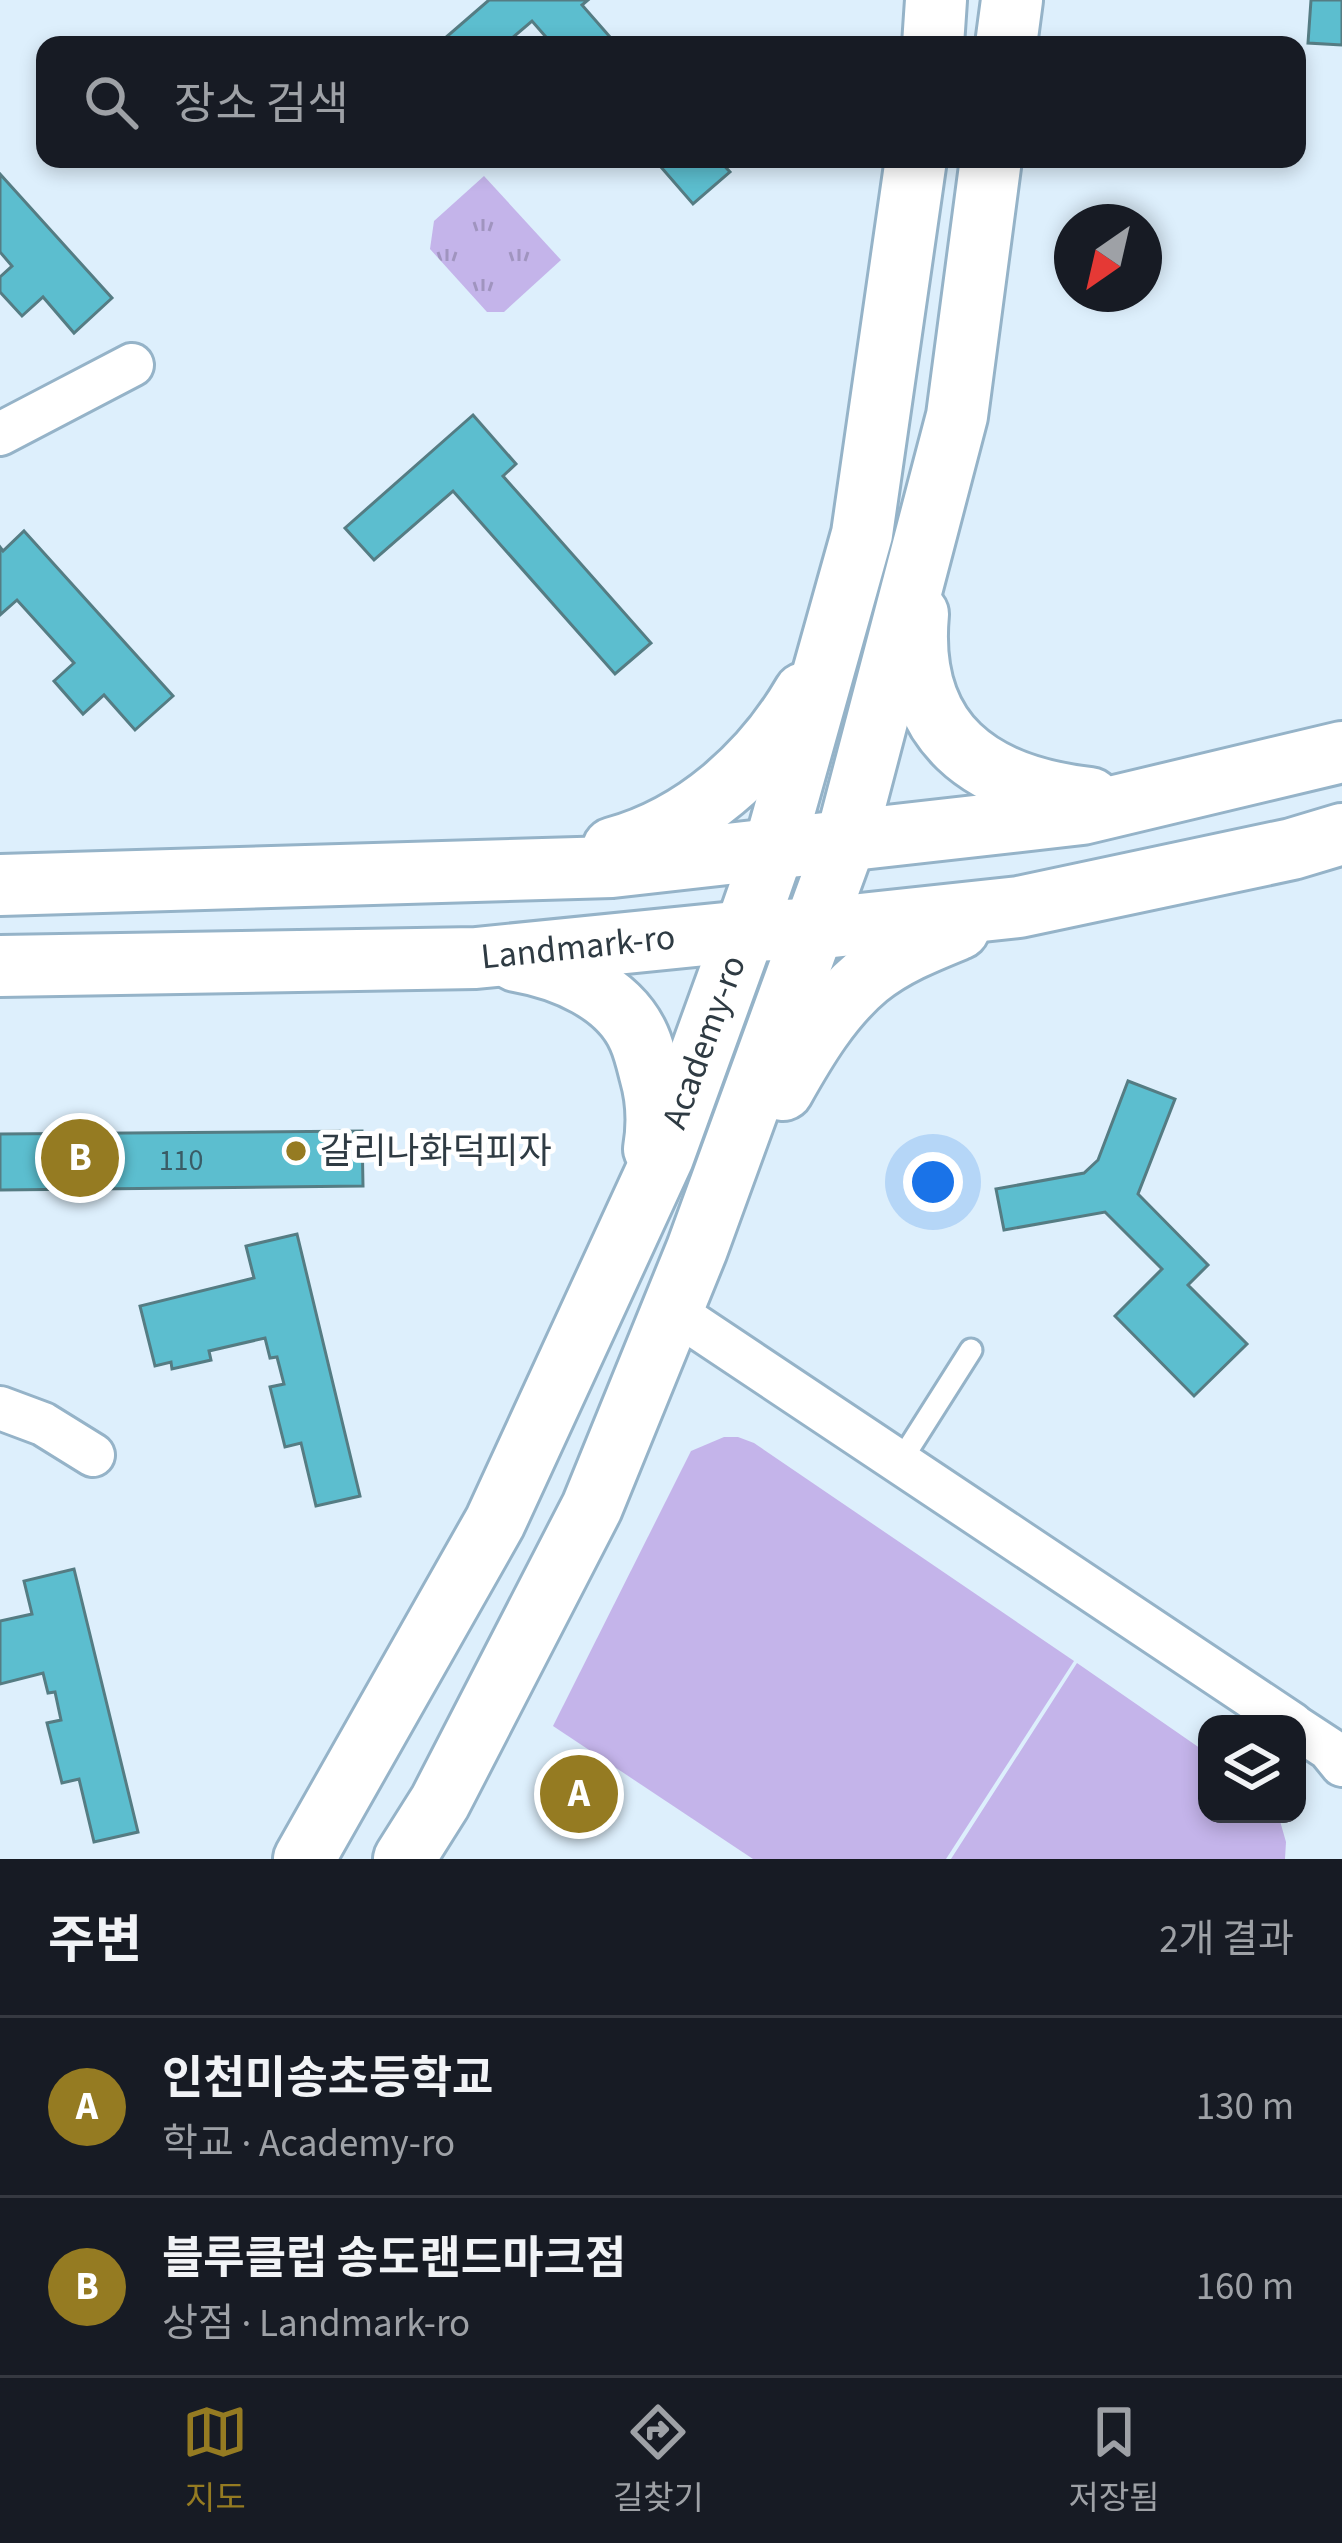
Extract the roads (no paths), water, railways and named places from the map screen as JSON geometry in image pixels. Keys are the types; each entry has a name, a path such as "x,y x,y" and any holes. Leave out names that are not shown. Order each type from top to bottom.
{"main road":[{"path":"934,36 936,0"},
{"path":"1007,36 1012,0"},
{"name":"Academy-ro","path":"304,1859 495,1522 663,1157 745,931 774,848 862,534 915,168"},
{"name":"Academy-ro","path":"404,1859 440,1802 592,1507 698,1249 844,843 957,416 990,168"},
{"path":"931,515 917,645 926,691 946,732 977,763 1027,786 1088,798 1156,797"},
{"path":"479,871 604,850 664,830 698,808 762,752 786,722 836,628"},
{"path":"0,885 612,867 1082,814 1342,752"},
{"name":"Landmark-ro","path":"0,966 462,958 745,931 814,929 1019,907 1317,842"},
{"path":"698,1249 789,1079 839,1004 867,976 909,950 1019,907"},
{"path":"462,958 541,965 586,985 626,1017 639,1037 656,1110 650,1170 634,1218"}],"street":[{"path":"0,434 132,364"},
{"path":"673,1310 1278,1715"},
{"path":"0,1408 43,1424 93,1455"},
{"path":"1306,1734 1329,1749 1342,1765"}],"lane":[{"path":"900,1462 971,1350"}],"place":[{"name":"갈리나화덕피자","path":"296,1151"},
{"name":"블루클럽 송도랜드마크점","path":"80,1158"},
{"name":"인천미송초등학교","path":"579,1794"}]}
